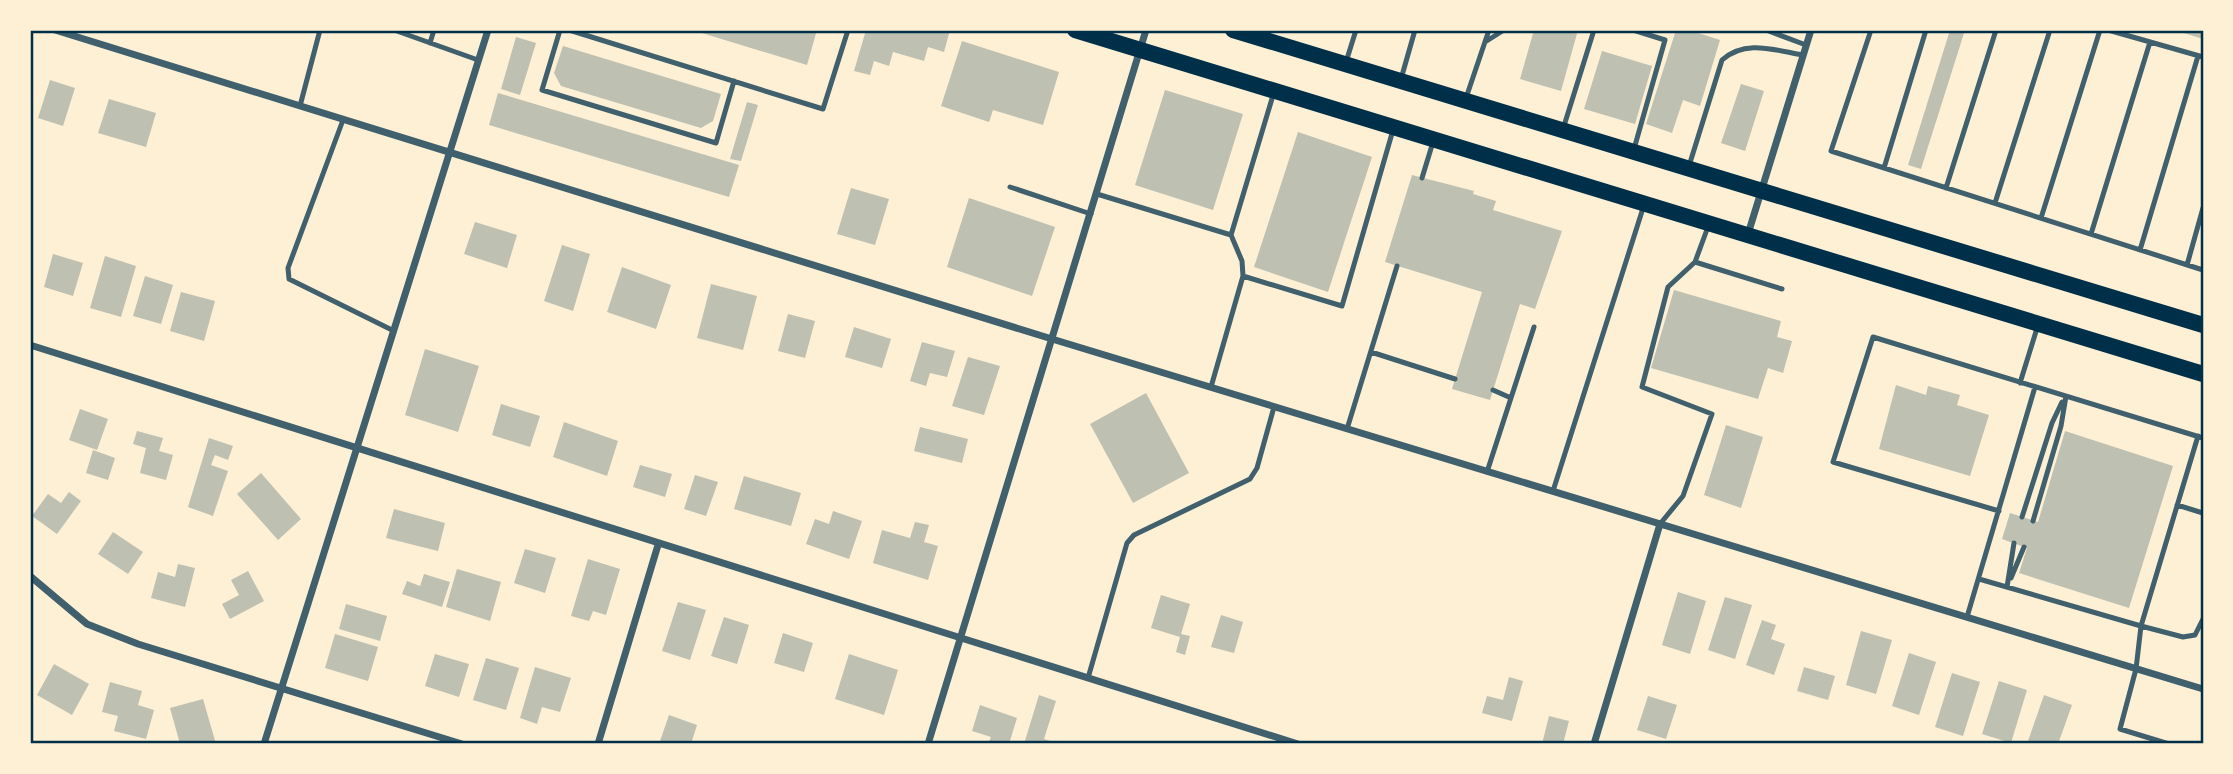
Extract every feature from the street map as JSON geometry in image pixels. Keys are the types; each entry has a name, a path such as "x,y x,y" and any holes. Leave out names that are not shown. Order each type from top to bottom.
{"main road":[{"path":"1075,30 1710,221 2203,374"},
{"path":"1242,31 1400,82 1633,150 2203,325"}],"street":[{"path":"55,30 1052,339 2203,689"},
{"path":"264,744 488,30"},
{"path":"928,744 1146,30"},
{"path":"1748,234 1811,30"},
{"path":"30,345 658,545 1298,744"},
{"path":"1594,744 1660,524"},
{"path":"598,744 658,545"},
{"path":"30,576 87,624 138,644 462,744"}],"lane":[{"path":"300,106 320,30"},
{"path":"430,43 434,30"},
{"path":"560,30 542,90 716,143 734,82"},
{"path":"569,30 823,109 848,30"},
{"path":"1345,65 1356,30"},
{"path":"1400,82 1415,30"},
{"path":"1485,42 1490,30"},
{"path":"1465,101 1490,30"},
{"path":"1485,42 1504,30"},
{"path":"1563,129 1594,30"},
{"path":"1633,30 1665,40 1633,150"},
{"path":"1766,30 1806,45"},
{"path":"1871,30 1830,151 2203,270"},
{"path":"1884,168 1926,30"},
{"path":"1945,188 1996,30"},
{"path":"1995,203 2050,30"},
{"path":"2042,218 2100,30"},
{"path":"2108,30 2200,56 2140,250"},
{"path":"398,31 478,60"},
{"path":"2091,234 2150,42"},
{"path":"1689,167 1722,60 1733,50 1748,46 1803,55"},
{"path":"1211,387 1243,276 1242,261 1231,235 1274,92"},
{"path":"343,120 288,268 289,279 392,330"},
{"path":"1243,276 1342,306 1394,127"},
{"path":"1422,178 1434,139"},
{"path":"1010,187 1091,214"},
{"path":"1097,194 1231,235"},
{"path":"1553,491 1644,202"},
{"path":"2187,265 2203,208"},
{"path":"1660,524 1683,496 1712,414 1642,387 1668,287 1695,262 1710,221"},
{"path":"1695,262 1782,289"},
{"path":"1347,429 1397,265"},
{"path":"2020,383 2039,324"},
{"path":"1487,472 1534,327"},
{"path":"1999,511 1833,462 1873,337 2201,437 2177,505 2141,626 2136,669 2120,729 2169,744"},
{"path":"1371,352 1455,379"},
{"path":"1968,617 2035,387"},
{"path":"1493,390 1511,398"},
{"path":"2022,517 2052,423 2066,396"},
{"path":"2033,521 2061,426 2066,396"},
{"path":"1087,679 1127,542 1134,535 1250,479 1257,468 1274,407"},
{"path":"2177,505 2203,513"},
{"path":"2007,587 2014,543"},
{"path":"2007,587 2024,547"},
{"path":"1979,579 2183,637 2195,635 2203,619"}],"building":[{"path":"692,30 817,30 807,65"},
{"path":"866,30 950,30 944,52 928,47 924,61 893,52 889,66 874,61 870,75 854,71"},
{"path":"1534,30 1578,30 1561,91 1520,79"},
{"path":"1676,30 1689,30 1720,40 1700,106 1683,100 1672,133 1646,124"},
{"path":"1950,30 1965,30 1921,169 1908,165"},
{"path":"2174,30 2203,30 2203,39"},
{"path":"516,37 536,43 520,95 501,89"},
{"path":"962,41 1059,72 1043,125 993,110 989,122 941,106"},
{"path":"563,46 721,94 713,121 701,128 561,86 554,73"},
{"path":"1602,51 1652,66 1635,124 1584,109"},
{"path":"50,80 75,88 63,126 38,118"},
{"path":"1741,84 1764,91 1745,151 1721,143"},
{"path":"1165,90 1243,114 1213,210 1135,185"},
{"path":"498,93 739,165 729,197 489,125"},
{"path":"109,99 156,113 146,147 98,133"},
{"path":"747,102 758,105 741,161 730,159"},
{"path":"1298,132 1372,157 1328,292 1254,267"},
{"path":"1412,175 1474,191 1473,194 1496,201 1493,210 1562,231 1535,309 1520,304 1490,400 1452,389 1482,292 1385,262"},
{"path":"851,188 889,199 875,245 837,234"},
{"path":"969,198 1055,227 1032,296 947,267"},
{"path":"475,222 517,235 507,268 464,254"},
{"path":"562,245 590,254 573,311 544,301"},
{"path":"53,254 83,263 73,296 44,287"},
{"path":"105,256 136,266 121,317 90,308"},
{"path":"622,267 671,285 656,329 607,312"},
{"path":"145,276 173,285 161,324 133,316"},
{"path":"711,284 757,296 743,350 697,338"},
{"path":"1674,290 1781,321 1777,337 1792,341 1783,373 1768,368 1758,399 1651,368"},
{"path":"181,292 215,301 204,341 170,331"},
{"path":"788,314 815,321 805,358 778,351"},
{"path":"854,327 891,339 882,368 845,357"},
{"path":"922,342 955,351 947,377 930,373 926,386 910,381"},
{"path":"425,349 479,366 458,432 405,415"},
{"path":"968,357 1000,366 984,415 952,406"},
{"path":"1896,385 1926,395 1928,386 1960,395 1957,405 1989,415 1970,476 1879,449"},
{"path":"1146,393 1189,473 1133,503 1090,424"},
{"path":"501,404 540,416 530,447 492,435"},
{"path":"80,409 108,419 97,450 69,440"},
{"path":"564,422 618,441 607,476 553,457"},
{"path":"1726,425 1763,437 1741,508 1704,495"},
{"path":"920,427 968,439 962,463 914,451"},
{"path":"137,431 163,438 159,451 173,455 166,480 140,473 146,448 133,444"},
{"path":"2065,431 2173,466 2129,608 2019,573 2027,548 2002,539 2010,513 2038,522"},
{"path":"209,438 233,446 228,460 215,455 211,465 228,471 213,516 188,507"},
{"path":"93,450 115,458 108,480 86,473"},
{"path":"640,465 672,474 665,497 633,487"},
{"path":"261,473 301,519 278,540 237,494"},
{"path":"695,475 718,482 706,516 684,509"},
{"path":"744,476 801,493 791,526 734,509"},
{"path":"69,492 81,501 57,534 32,516 48,494 61,503"},
{"path":"394,509 445,523 438,551 386,538"},
{"path":"833,511 862,521 849,559 806,544 815,519 829,524"},
{"path":"915,522 929,525 924,542 938,546 928,580 873,563 882,530 910,538"},
{"path":"113,532 143,552 128,574 98,554"},
{"path":"525,549 556,558 545,593 514,583"},
{"path":"588,559 620,569 606,615 593,611 589,621 571,616"},
{"path":"178,564 195,568 185,607 151,598 158,572 175,577"},
{"path":"457,569 501,582 490,621 446,607"},
{"path":"248,571 264,601 230,619 222,604 239,595 231,580"},
{"path":"424,574 450,582 442,607 402,594 407,581 420,586"},
{"path":"1678,592 1706,601 1690,654 1662,645"},
{"path":"1161,595 1190,604 1181,634 1190,636 1185,655 1176,652 1180,637 1151,628"},
{"path":"1725,597 1752,605 1735,659 1708,650"},
{"path":"678,602 706,610 690,660 662,651"},
{"path":"346,604 387,616 380,641 339,629"},
{"path":"1221,615 1243,622 1234,653 1211,647"},
{"path":"724,617 749,625 737,664 711,656"},
{"path":"1762,620 1776,625 1771,639 1785,644 1774,675 1746,665"},
{"path":"1861,631 1892,640 1876,694 1846,685"},
{"path":"783,633 813,643 804,672 774,663"},
{"path":"335,634 378,647 368,681 325,668"},
{"path":"1909,653 1936,662 1919,715 1892,706"},
{"path":"435,654 469,664 459,697 425,686"},
{"path":"849,654 898,670 884,715 835,699"},
{"path":"486,658 519,668 506,710 473,700"},
{"path":"54,664 89,684 72,715 37,695"},
{"path":"535,667 571,678 560,712 542,707 537,724 520,718"},
{"path":"1804,667 1835,676 1828,700 1797,691"},
{"path":"1952,673 1980,682 1963,736 1935,727"},
{"path":"1509,677 1523,681 1512,721 1482,713 1487,696 1503,700"},
{"path":"1999,681 2027,690 2011,743 1982,734"},
{"path":"110,682 142,691 138,705 154,710 146,739 114,731 118,716 102,712"},
{"path":"1039,695 1056,701 1044,739 1060,744 1024,744"},
{"path":"2044,695 2072,705 2058,744 2027,744"},
{"path":"1648,696 1677,705 1666,739 1637,730"},
{"path":"203,699 216,744 180,744 170,708"},
{"path":"980,705 1017,718 1009,744 988,744 991,737 972,731"},
{"path":"669,715 697,725 691,744 659,744"},
{"path":"1549,716 1569,721 1563,744 1542,744"}]}
